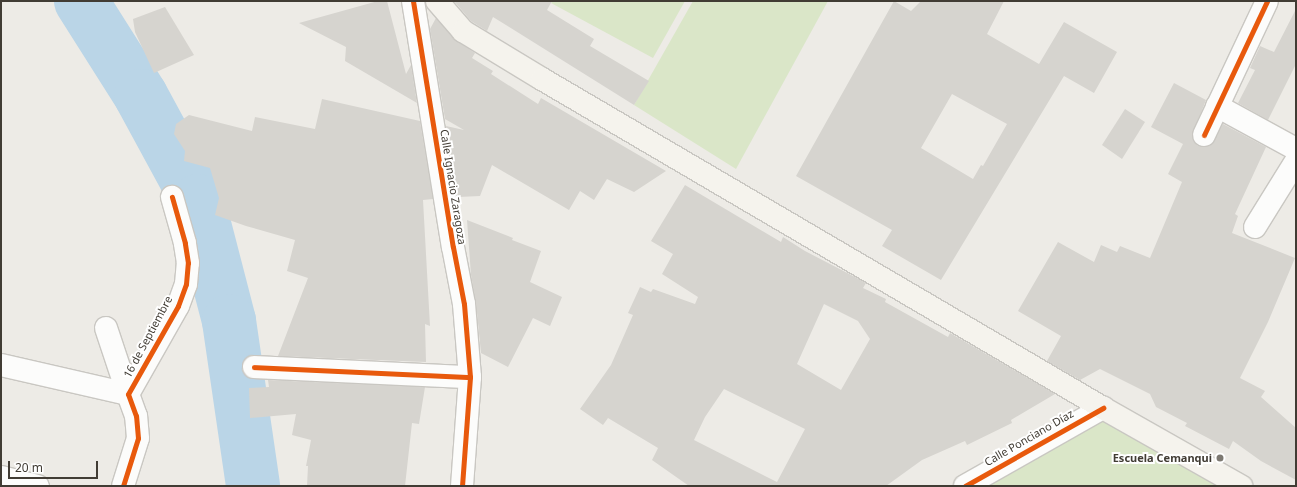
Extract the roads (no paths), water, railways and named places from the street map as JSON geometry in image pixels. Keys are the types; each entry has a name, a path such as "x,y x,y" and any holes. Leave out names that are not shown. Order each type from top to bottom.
{"main road":[{"path":"437,1 463,31 1103,408 1242,486"}],"street":[{"name":"Calle Ignacio Zaragoza","path":"413,1 451,240 464,304 470,377 462,486"},
{"path":"1204,135 1267,1"},
{"path":"1217,106 1296,149"},
{"path":"1255,227 1296,161"},
{"name":"16 de Septiembre","path":"123,486 138,438 136,416 128,394 178,306 186,284 188,264 185,243 172,197"},
{"path":"106,328 128,394"},
{"path":"1,365 128,394"},
{"path":"254,367 470,377"},
{"name":"Calle Ponciano Díaz","path":"965,486 1103,408"},
{"path":"1,477 38,486"}],"waterway":[{"path":"81,1 141,96 198,201 229,321 253,486"}],"place":[{"name":"Escuela Cemanqui","path":"1220,458"}]}
